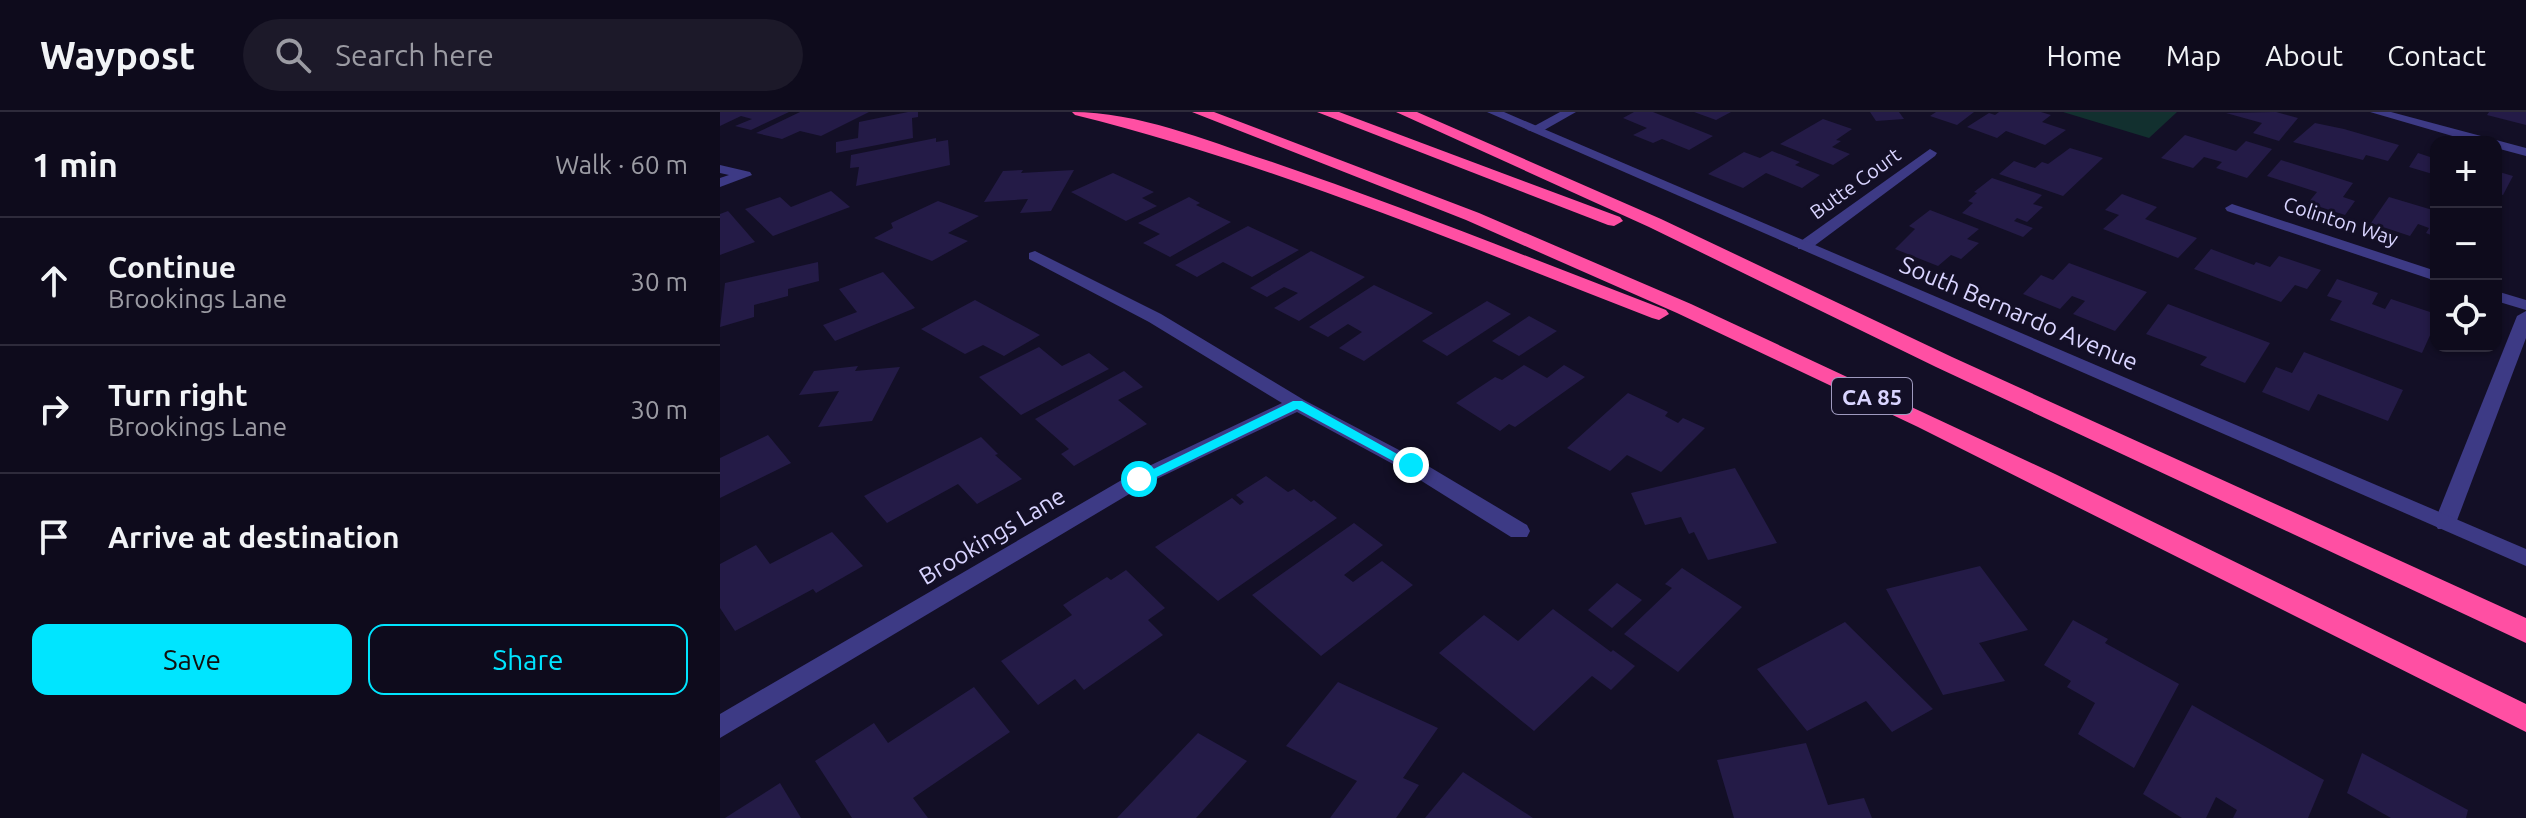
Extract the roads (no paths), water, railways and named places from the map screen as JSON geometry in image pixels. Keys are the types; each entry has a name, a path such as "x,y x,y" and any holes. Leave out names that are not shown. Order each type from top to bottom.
{"highway":[{"path":"1080,112 1124,121 1226,152 1339,191 1902,410"},
{"name":"CA 85","path":"1200,112 1560,254 1902,410 2526,719"},
{"name":"CA 85","path":"1325,112 1608,219 1944,362 2526,631"},
{"path":"1404,112 1655,223 1944,362"}],"street":[{"name":"South Bernardo Avenue","path":"1493,112 2526,558"},
{"path":"1534,130 1570,112"},
{"path":"2376,112 2466,136"},
{"path":"2502,146 2526,152"},
{"name":"Butte Court","path":"1804,246 1930,153"},
{"path":"720,169 745,175 720,183"},
{"name":"Colinton Way","path":"2232,208 2430,274"},
{"path":"1035,256 1155,318 1297,404 1411,465 1519,531"},
{"path":"2502,298 2526,305"},
{"path":"2445,523 2526,316"},
{"name":"Brookings Lane","path":"720,727 1139,479 1297,404"}]}
